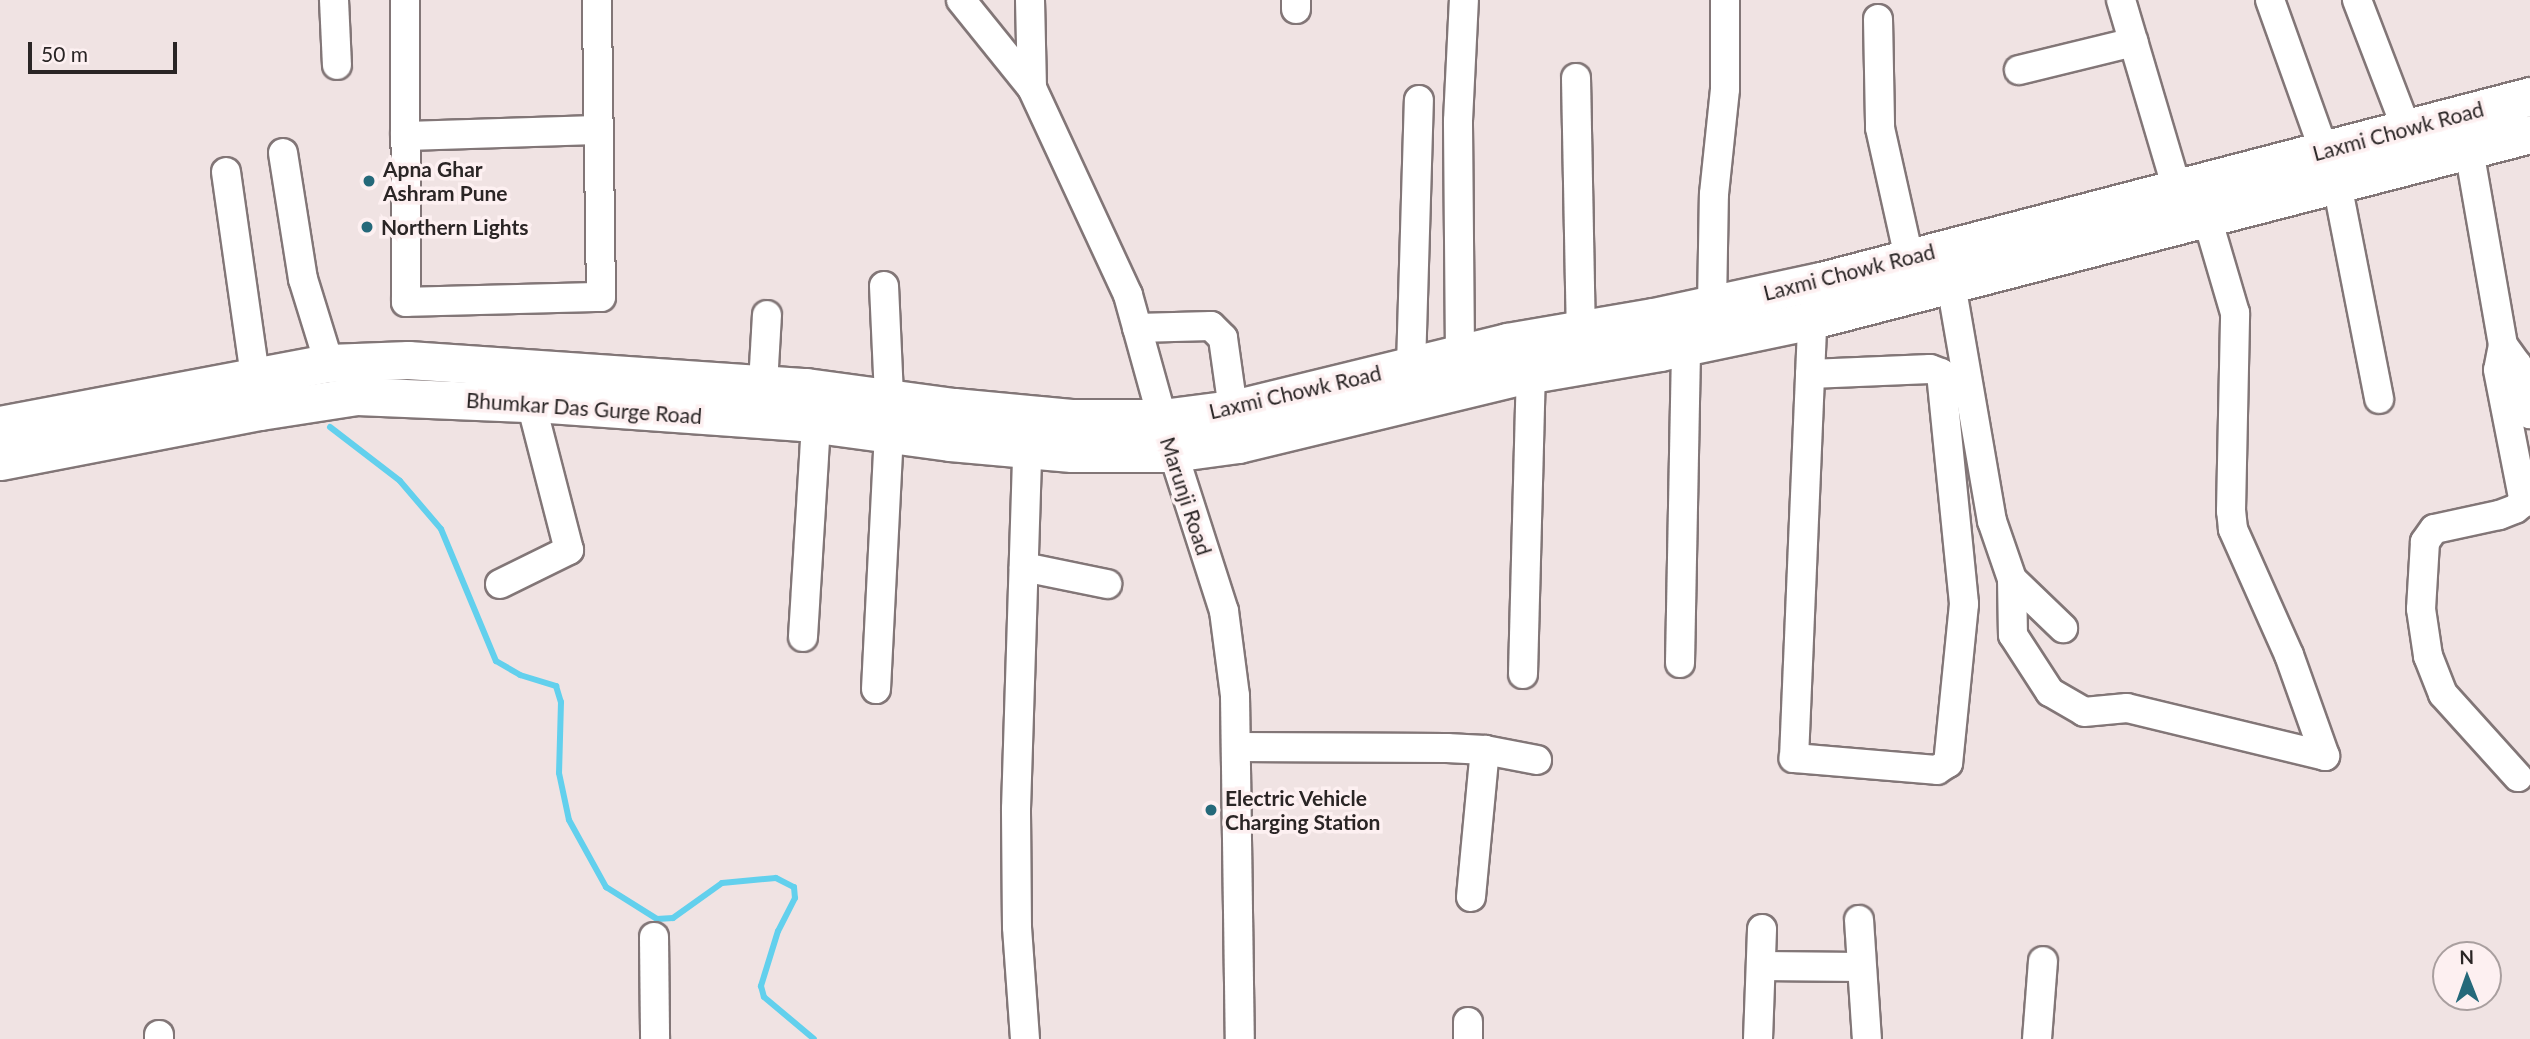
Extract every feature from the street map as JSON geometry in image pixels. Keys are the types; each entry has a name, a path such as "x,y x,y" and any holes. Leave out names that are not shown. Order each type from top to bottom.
{"main road":[{"name":"Laxmi Chowk Road","path":"1172,453 1238,444 1531,374 1686,347 1812,320 2197,221 2330,168 2407,130 2530,96"},
{"name":"Laxmi Chowk Road","path":"1162,418 1233,409 1460,354 1719,303 1909,258 2178,188 2469,150 2530,134"},
{"path":"2178,188 2197,221"},
{"path":"1719,303 1728,338"},
{"name":"Bhumkar Das Gurge Road","path":"0,461 260,411 347,374 408,360 544,392 817,406 889,398 1073,418 1162,418"},
{"name":"Bhumkar Das Gurge Road","path":"0,425 255,376 347,374"},
{"name":"Bhumkar Das Gurge Road","path":"544,392 763,384 889,434 1072,453 1172,453"}],"street":[{"path":"334,0 337,65"},
{"path":"405,0 406,302 601,297 597,0"},
{"name":"Marunji Road","path":"961,0 1032,88 1128,295 1172,453 1224,611 1236,696 1240,1039"},
{"path":"1030,0 1032,88"},
{"path":"1460,354 1458,121 1464,0"},
{"path":"1719,303 1714,194 1725,89 1725,0"},
{"path":"2121,0 2178,188"},
{"path":"2270,0 2330,168 2379,399"},
{"path":"2357,0 2407,130"},
{"path":"1878,19 1880,128 1909,258"},
{"path":"2019,70 2134,42"},
{"path":"1576,78 1580,330"},
{"path":"1411,366 1419,100"},
{"path":"405,136 598,130"},
{"path":"2469,150 2503,345 2498,370 2524,502 2499,515 2434,529 2425,542 2421,609 2428,656 2443,694 2518,777"},
{"path":"283,153 303,279 347,374"},
{"path":"226,172 255,376"},
{"path":"1951,284 1992,521 2012,579 2013,635 2050,692 2084,712 2127,708 2325,756 2289,655 2233,529 2231,511 2235,313 2197,221"},
{"path":"884,286 889,398"},
{"path":"763,384 767,315"},
{"path":"1811,374 1930,369 1941,373 1964,604 1948,762 1937,770 1794,758 1812,320"},
{"path":"1137,328 1211,326 1223,338 1233,409"},
{"path":"2503,345 2517,364 2530,414"},
{"path":"1681,663 1686,347"},
{"path":"1523,674 1531,374"},
{"path":"500,584 569,551 544,392"},
{"path":"803,637 817,406"},
{"path":"876,689 889,434"},
{"path":"1025,1039 1017,927 1016,809 1027,449"},
{"path":"1024,567 1107,584"},
{"path":"2012,579 2063,628"},
{"path":"1237,747 1485,750 1537,760"},
{"path":"1471,897 1485,750"},
{"path":"1859,920 1867,1039"},
{"path":"1758,1039 1762,929"},
{"path":"654,937 655,1039"},
{"path":"2038,1039 2043,961"},
{"path":"1761,966 1861,967"}],"waterway":[{"path":"330,427 400,481 441,529 496,661 520,675 556,686 561,702 559,773 569,820 606,887 657,919 673,918 722,883 776,878 794,887 795,898 778,931 761,986 764,997 814,1039"}],"place":[{"name":"Apna Ghar Ashram Pune","path":"369,181"},
{"name":"Northern Lights","path":"367,227"},
{"name":"Electric Vehicle Charging Station","path":"1211,810"}]}
